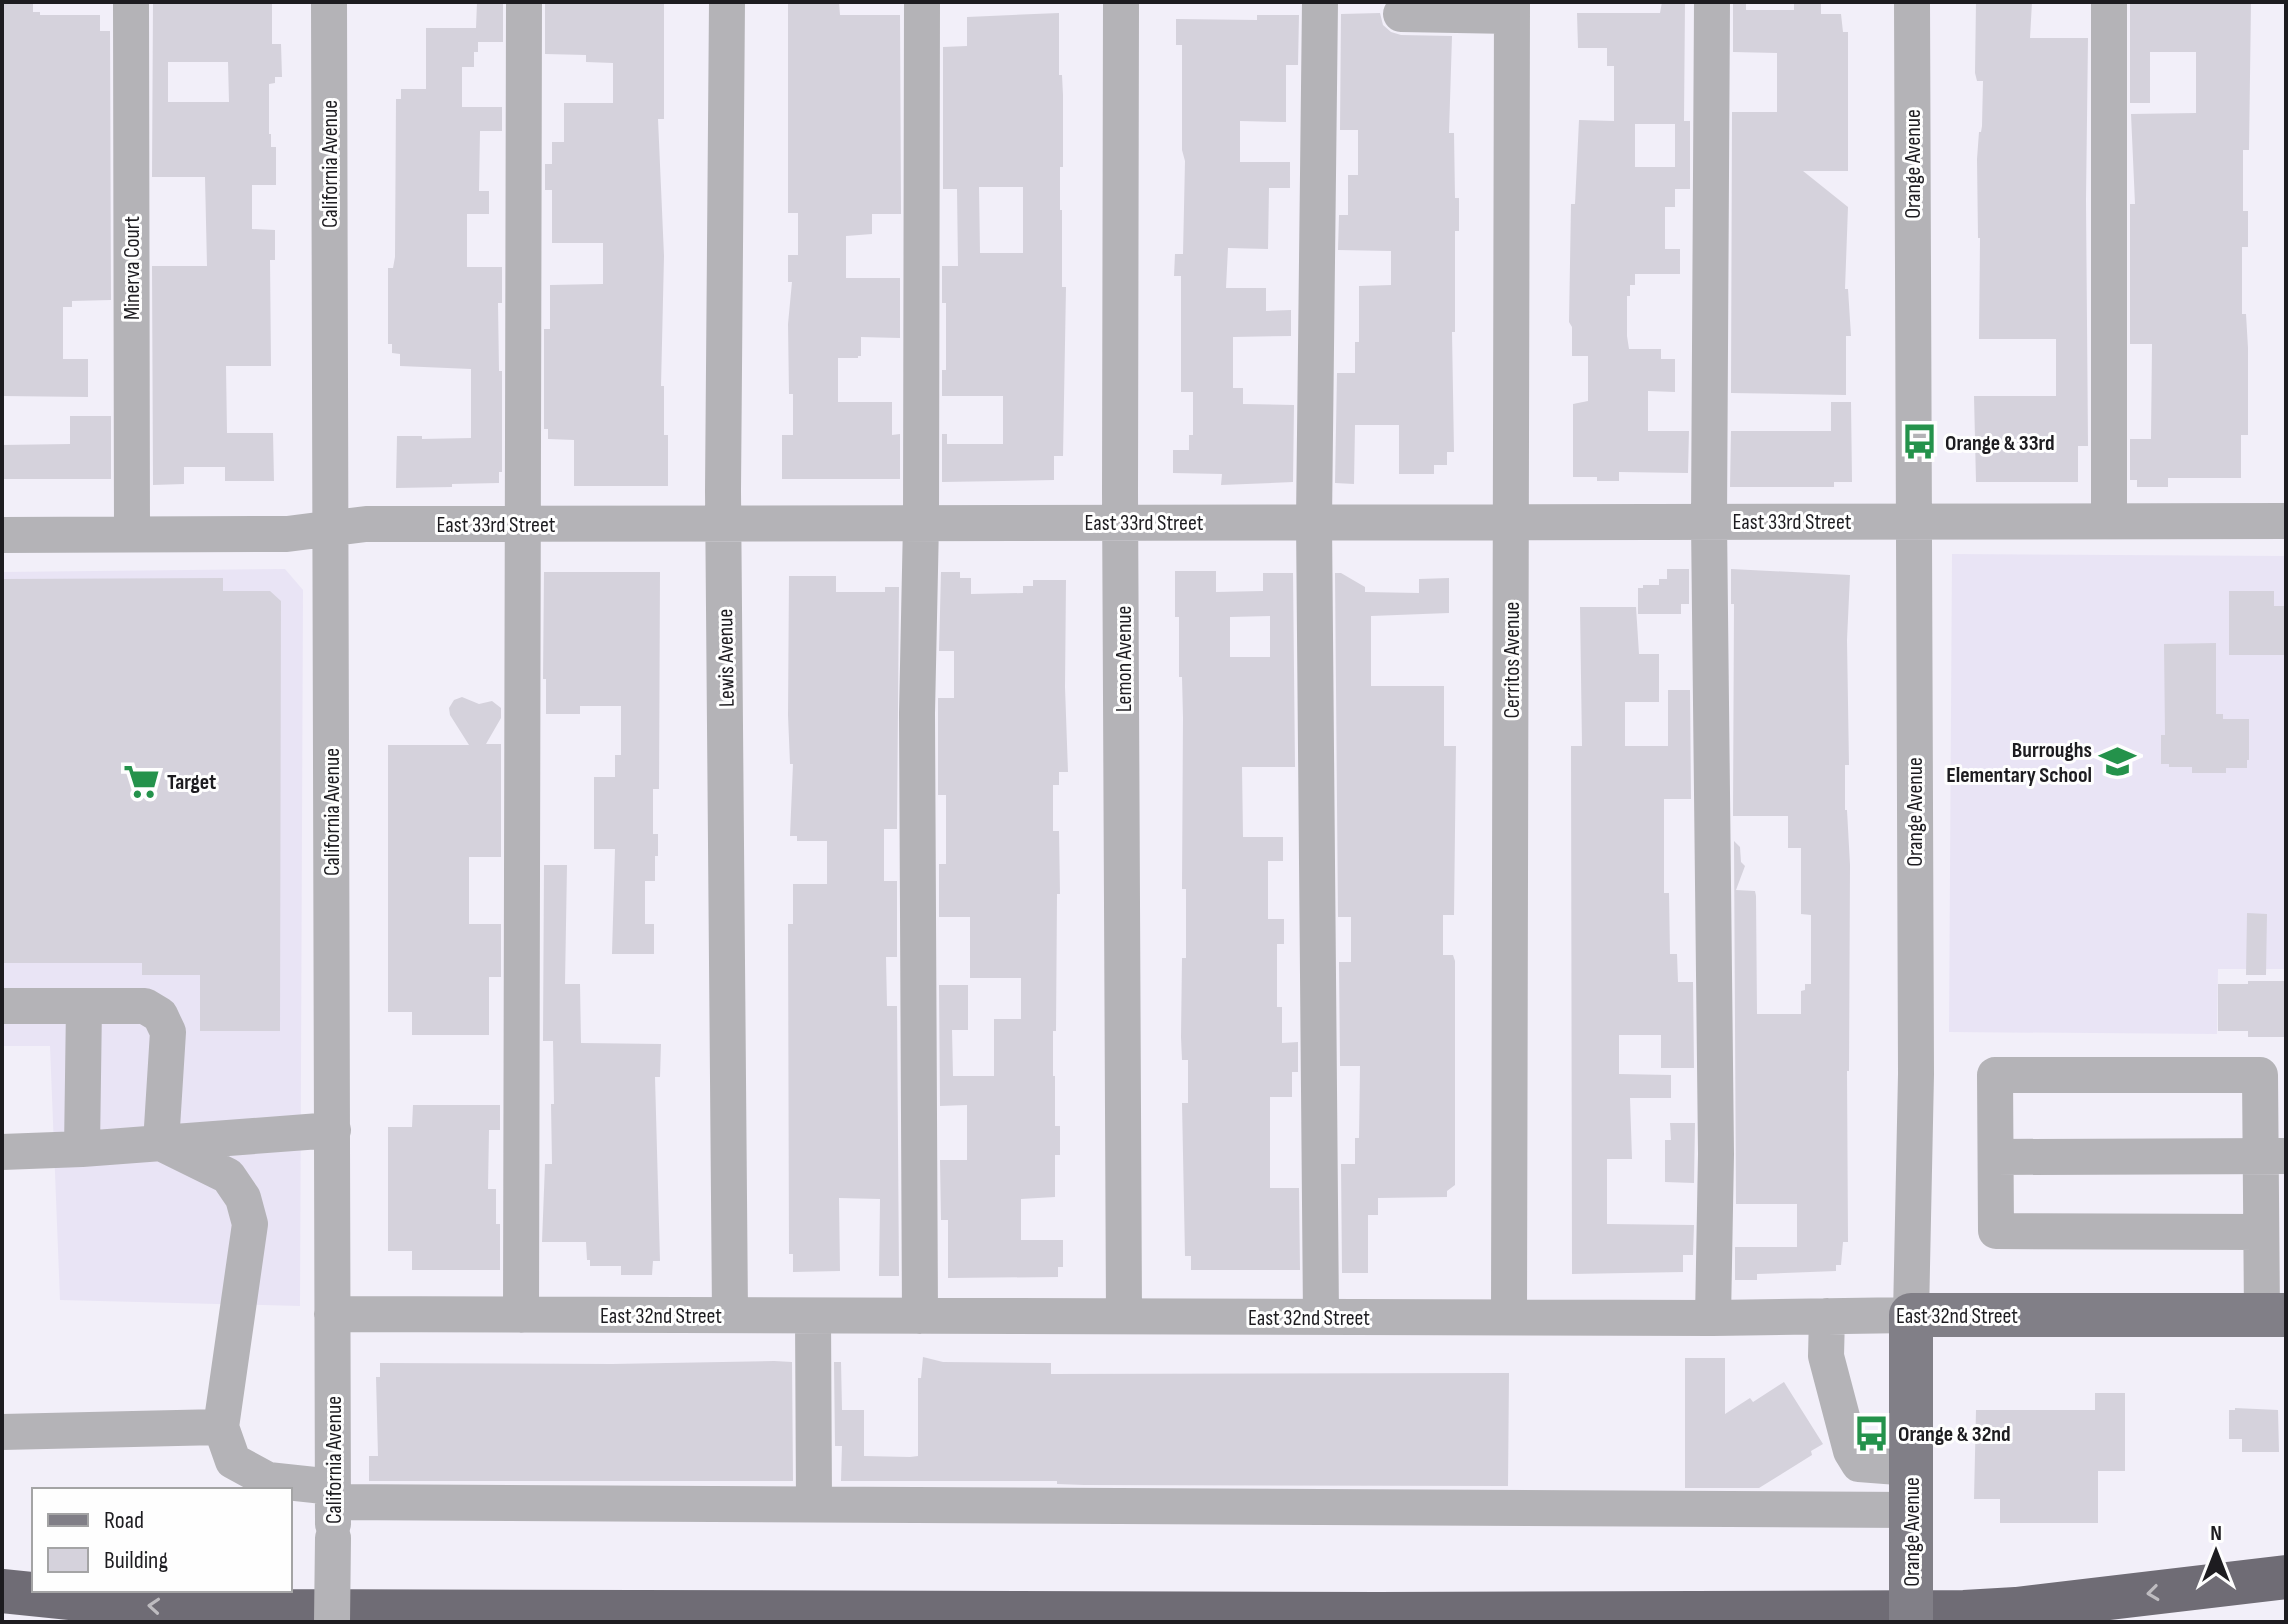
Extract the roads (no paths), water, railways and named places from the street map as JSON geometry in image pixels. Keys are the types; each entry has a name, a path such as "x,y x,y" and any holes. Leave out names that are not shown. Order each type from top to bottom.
{"highway":[{"path":"2,1591 157,1607 261,1611 1964,1612 2016,1609 2286,1577"},
{"path":"667,1622 736,1611"},
{"path":"1270,1613 1315,1622"}],"main road":[{"name":"East 32nd Street","path":"1911,1315 2274,1316"},
{"name":"Orange Avenue","path":"1911,1315 1911,1622"}],"street":[{"name":"Minerva Court","path":"131,2 132,534"},
{"name":"California Avenue","path":"329,2 332,1622"},
{"path":"521,1315 524,2"},
{"name":"Lewis Avenue","path":"727,2 723,475 730,1315"},
{"path":"920,1316 917,713 921,523 922,2"},
{"name":"Lemon Avenue","path":"1121,2 1124,1316"},
{"path":"1320,2 1314,521 1321,1317"},
{"path":"1712,2 1709,522 1716,1154 1713,1318"},
{"name":"Orange Avenue","path":"1911,1315 1916,1074 1912,2"},
{"path":"2109,2 2109,520"},
{"path":"1401,14 1512,9"},
{"name":"Cerritos Avenue","path":"1509,1317 1512,9"},
{"name":"East 33rd Street","path":"2,535 287,534 366,524 524,523 2286,521"},
{"path":"2,1006 145,1006 160,1015 168,1032 161,1143"},
{"path":"82,1149 84,1006"},
{"path":"2260,1232 1996,1231 1995,1075 2273,1075 2273,1156 2260,1232 2274,1316"},
{"path":"2,1152 333,1130"},
{"path":"161,1143 228,1176 243,1198 250,1224 221,1427 233,1461 268,1480 333,1495 814,1504 1910,1510"},
{"path":"1996,1157 2273,1156"},
{"name":"East 32nd Street","path":"332,1314 1713,1318 1911,1315"},
{"path":"813,1316 814,1504"},
{"path":"1827,1316 1826,1356 1851,1451 1859,1464 1910,1510"},
{"path":"2,1432 221,1427"}],"place":[{"name":"Orange & 33rd","path":"1919,442"},
{"name":"Burroughs Elementary School","path":"2118,762"},
{"name":"Target","path":"141,781"},
{"name":"Orange & 32nd","path":"1872,1433"}]}
